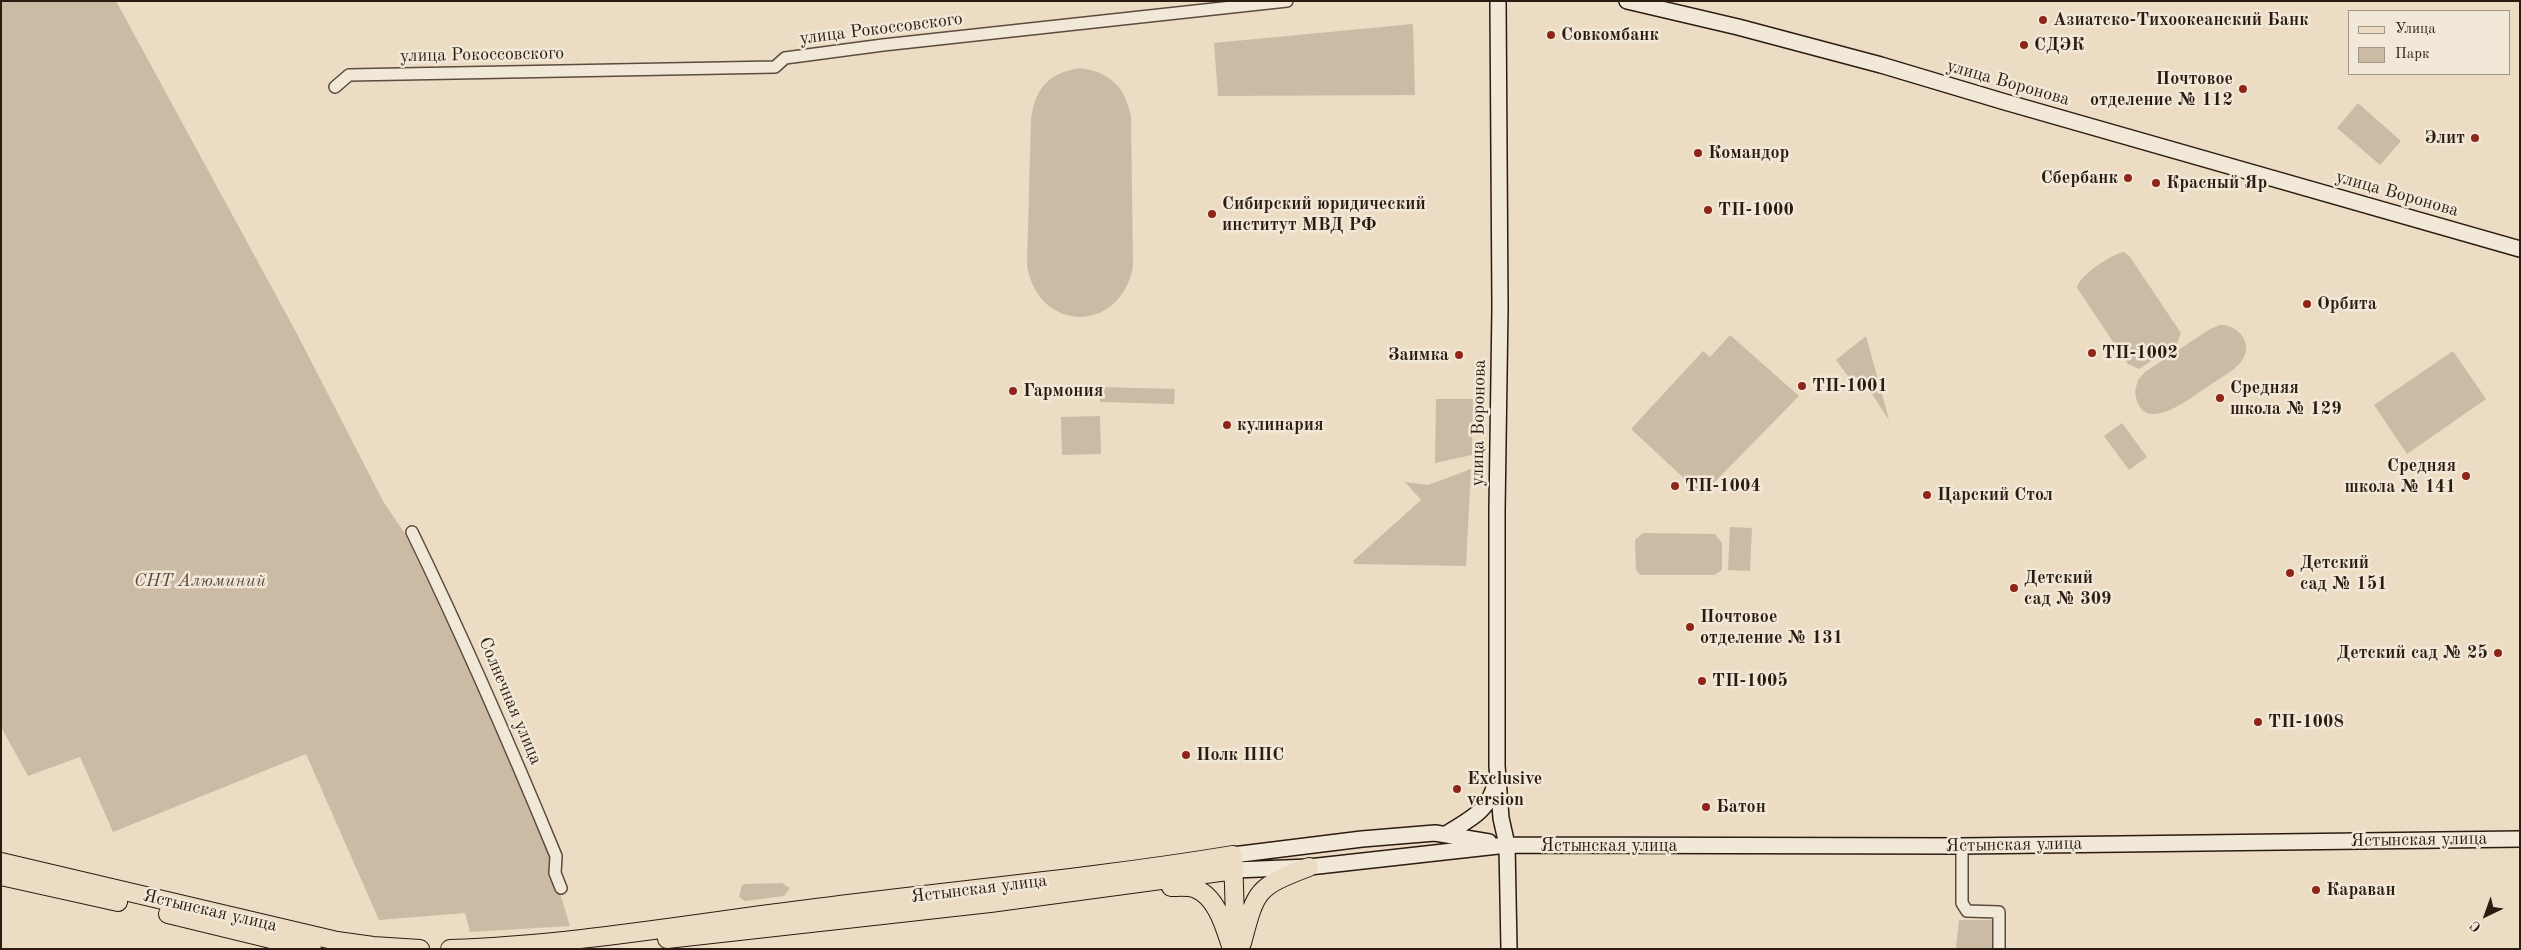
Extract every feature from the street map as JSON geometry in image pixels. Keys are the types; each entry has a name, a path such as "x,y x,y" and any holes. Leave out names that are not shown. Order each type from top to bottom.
{"main road":[{"name":"улица Воронова","path":"1498,1 1500,308 1496,510 1497,766 1501,818 1507,845 1509,949"},
{"name":"улица Воронова","path":"1627,1 1738,27 1881,65 2013,105 2520,249"},
{"path":"1446,834 1479,814 1485,807 1493,790 1497,766"},
{"name":"Ястынская улица","path":"593,949 1125,885 1362,839 1446,834 1507,845"},
{"name":"Ястынская улица","path":"450,949 495,948 581,939 817,907 1234,863 1309,868 1507,845 1962,846 2520,839"},
{"name":"Ястынская улица","path":"1,862 337,941 373,946 420,949"},
{"path":"1234,863 1236,949"},
{"path":"1241,949 1258,894 1280,878 1309,868"},
{"name":"Ястынская улица","path":"1,876 312,949"},
{"path":"1125,885 1193,888 1202,892 1209,897 1216,907 1232,949"}],"street":[{"name":"улица Рокоссовского","path":"336,87 348,75 775,67 785,58 883,45 1286,1"},
{"name":"Солнечная улица","path":"412,532 459,628 516,759 556,856 555,873 561,888"},
{"path":"1962,846 1962,903 1967,911 1999,912 1999,949"}],"green space":[{"name":"СНТ Алюминий","path":"1,1 116,1 296,332 383,501 405,534 520,775 548,854 570,926 470,932 465,913 379,920 306,754 113,832 80,757 28,776 1,727"},
{"path":"1413,24 1415,95 1218,96 1214,43"},
{"path":"1080,68 1108,77 1125,97 1131,116 1133,266 1125,288 1113,304 1097,314 1080,317 1062,314 1047,304 1034,288 1027,265 1031,118 1033,107 1041,90 1052,78 1069,70"},
{"path":"2358,103 2401,141 2380,165 2337,128"},
{"path":"2124,252 2130,257 2181,333 2177,344 2139,369 2128,364 2077,288 2083,278 2096,266 2112,256"},
{"path":"2220,325 2233,328 2239,332 2246,342 2245,355 2238,366 2166,412 2155,414 2146,412 2139,405 2135,391 2138,380 2145,372 2210,329"},
{"path":"1730,335 1799,396 1702,495 1631,429 1703,351 1710,357"},
{"path":"1866,336 1889,420 1862,379 1847,375 1836,360"},
{"path":"2453,351 2486,399 2407,454 2374,405"},
{"path":"1100,387 1175,389 1174,404 1100,402"},
{"path":"1436,399 1473,399 1472,455 1435,463"},
{"path":"1100,416 1101,454 1062,455 1061,417"},
{"path":"2122,423 2147,457 2129,470 2104,436"},
{"path":"1471,469 1466,566 1355,564 1353,561 1421,500 1405,482 1428,485"},
{"path":"1730,527 1752,528 1750,571 1728,570"},
{"path":"1643,533 1715,534 1722,543 1722,570 1714,575 1640,575 1636,570 1635,540"},
{"path":"782,883 790,888 784,896 745,901 739,897 742,885 745,884"},
{"path":"1959,920 1994,920 1994,949 1956,949"}],"place":[{"name":"Азиатско-Тихоокеанский Банк","path":"2043,20"},
{"name":"Совкомбанк","path":"1551,35"},
{"name":"СДЭК","path":"2024,45"},
{"name":"Почтовое отделение № 112","path":"2243,89"},
{"name":"Элит","path":"2475,138"},
{"name":"Командор","path":"1698,153"},
{"name":"Сбербанк","path":"2128,178"},
{"name":"Красный Яр","path":"2156,183"},
{"name":"ТП-1000","path":"1708,210"},
{"name":"Сибирский юридический институт МВД РФ","path":"1212,214"},
{"name":"Орбита","path":"2307,304"},
{"name":"ТП-1002","path":"2092,353"},
{"name":"Заимка","path":"1459,355"},
{"name":"ТП-1001","path":"1802,386"},
{"name":"Гармония","path":"1013,391"},
{"name":"Средняя школа № 129","path":"2220,398"},
{"name":"кулинария","path":"1227,425"},
{"name":"Средняя школа № 141","path":"2466,476"},
{"name":"ТП-1004","path":"1675,486"},
{"name":"Царский Стол","path":"1927,495"},
{"name":"Детский сад № 151","path":"2290,573"},
{"name":"Детский сад № 309","path":"2014,588"},
{"name":"Почтовое отделение № 131","path":"1690,627"},
{"name":"Детский сад № 25","path":"2498,653"},
{"name":"ТП-1005","path":"1702,681"},
{"name":"ТП-1008","path":"2258,722"},
{"name":"Полк ППС","path":"1186,755"},
{"name":"Exclusive version","path":"1457,789"},
{"name":"Батон","path":"1706,807"},
{"name":"Караван","path":"2316,890"}]}
